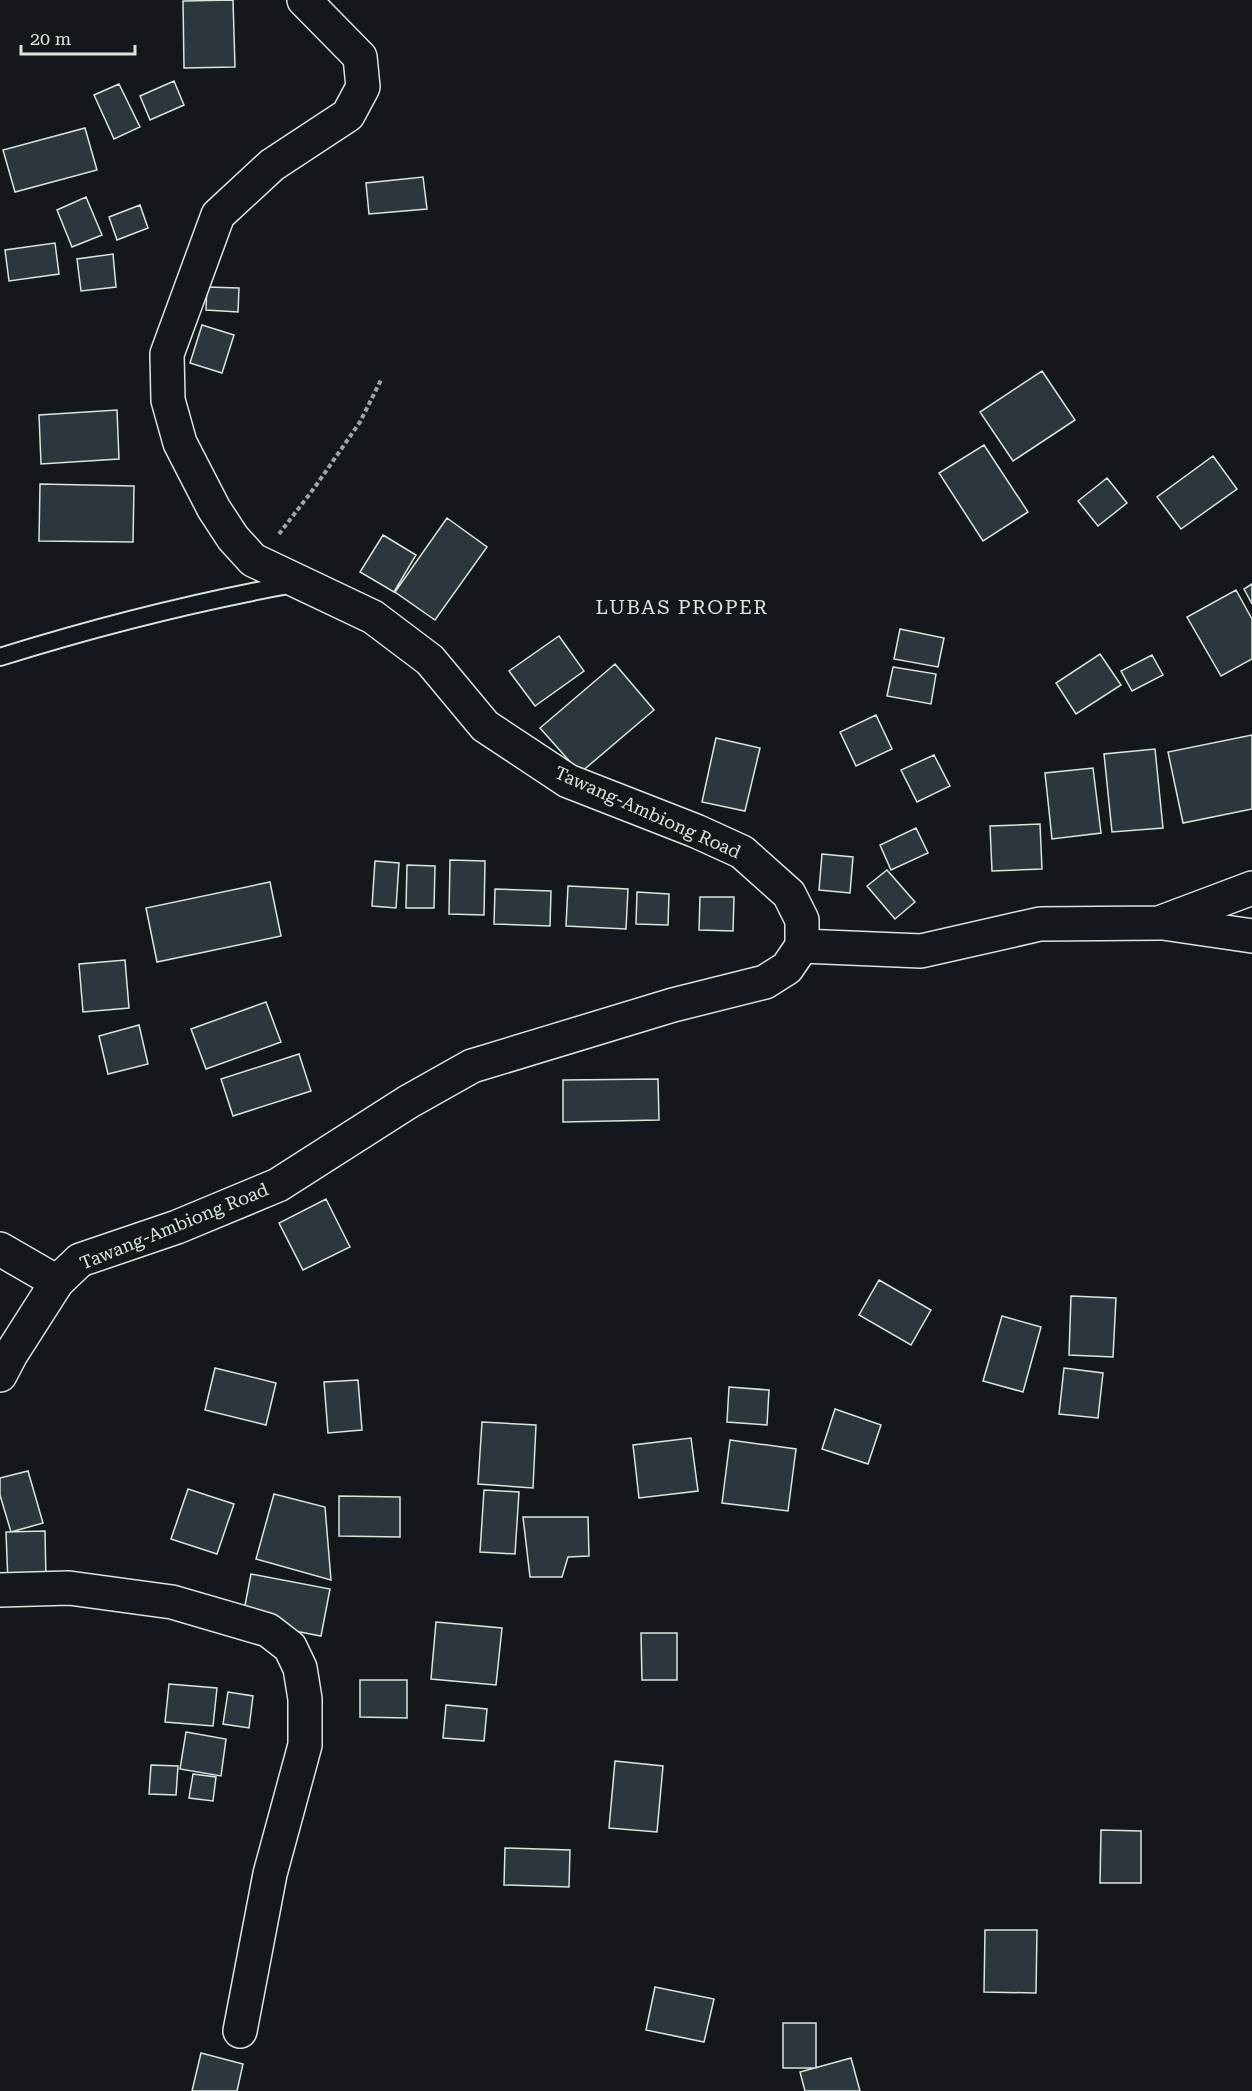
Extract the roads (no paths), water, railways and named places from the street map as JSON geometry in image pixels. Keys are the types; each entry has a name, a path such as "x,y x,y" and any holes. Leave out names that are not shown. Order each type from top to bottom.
{"main road":[{"name":"Tawang-Ambiong Road","path":"0,1375 57,1282 80,1260 177,1227 278,1185 408,1102 472,1066 673,1005 765,982 787,968 802,946 802,920 789,894 742,852 696,831 568,781 485,726 430,660 373,617 253,560 232,538 214,509 180,443 168,400 167,354 218,215 272,165 348,115 363,87 360,57 304,0"},
{"path":"1158,923 1252,888"},
{"path":"802,946 921,951 1040,924 1158,923 1252,936"},
{"path":"0,1249 57,1282"},
{"path":"0,1590 69,1588 172,1602 268,1630 290,1647 300,1668 306,1699 305,1744 270,1874 240,2031"}],"lane":[{"path":"0,657 44,643 233,595 301,582"}],"district":[{"name":"LUBAS PROPER","path":"682,607"}]}
